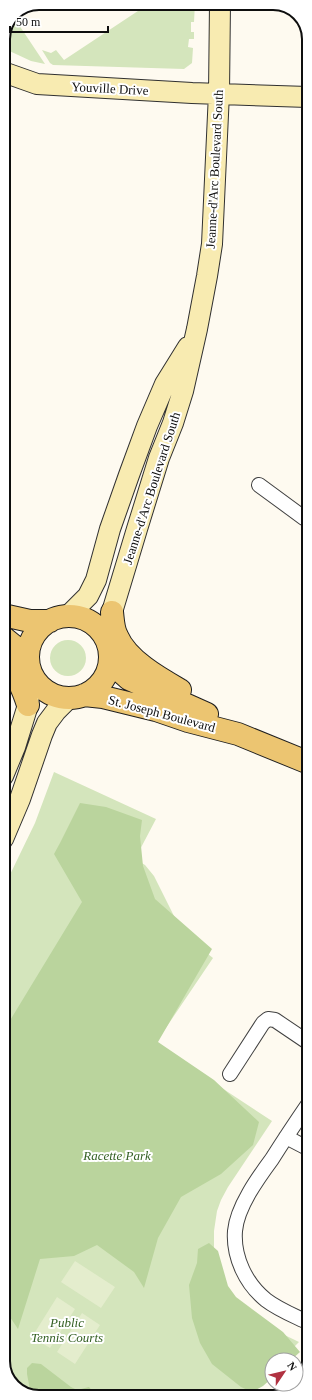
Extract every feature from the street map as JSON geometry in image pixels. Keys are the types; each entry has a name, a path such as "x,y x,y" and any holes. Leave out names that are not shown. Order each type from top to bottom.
{"main road":[{"name":"Jeanne-d'Arc Boulevard South","path":"108,651 112,612 159,458 183,391 196,334 212,244 219,93 220,10"},
{"name":"Youville Drive","path":"10,74 37,84 302,96"},
{"name":"Jeanne-d'Arc Boulevard South","path":"59,618 88,596 96,580 124,488 147,426 165,384 196,334"},
{"path":"112,612 117,638 127,651 141,665 184,692 208,715"},
{"path":"10,616 30,620 80,618 91,623 101,632 108,651 107,671 102,681 94,689 77,696 56,711 47,723 20,799 10,822"},
{"path":"10,759 28,705 30,667 28,649 33,637 40,628 59,618"},
{"path":"10,644 18,650 30,667 38,684 46,691 57,696 77,696"},
{"name":"St. Joseph Boulevard","path":"108,651 120,671 129,679 208,715 238,734"},
{"path":"10,668 21,684 28,705"},
{"name":"St. Joseph Boulevard","path":"77,696 103,697 156,710 188,721 238,734 302,760"}],"street":[{"path":"259,485 302,517"},
{"path":"230,1074 263,1023 268,1019 275,1020 302,1037"},
{"path":"302,1113 249,1192 238,1217 235,1230 235,1242 238,1258 242,1269 253,1288 267,1300 284,1311 302,1320"},
{"path":"286,1137 302,1145"}],"green space":[{"path":"139,10 195,10 194,22 191,22 191,32 194,32 194,39 189,39 188,47 193,48 192,63 184,69 53,65 50,63 42,50 51,53 56,50 64,60"},
{"path":"17,21 45,64 31,61 10,51 12,28"},
{"path":"71,640 81,645 85,651 85,665 81,671 75,675 65,676 55,671 51,665 50,655 55,645 61,641"},
{"name":"Racette Park","path":"54,772 156,819 135,859 145,865 154,876 180,928 193,942 213,958 155,1044 272,1121 221,1200 217,1211 214,1231 214,1253 229,1292 268,1327 299,1342 289,1352 264,1352 264,1377 250,1390 37,1390 28,1388 20,1383 14,1375 10,1361 10,875 35,823"},
{"name":"Racette Park","path":"80,803 106,807 142,820 140,836 143,866 155,899 212,949 158,1042 214,1080 259,1122 253,1145 221,1174 181,1197 158,1238 144,1288 134,1272 97,1245 74,1256 40,1259 18,1329 10,1317 10,1020 82,902 54,854"},
{"path":"209,1243 218,1251 228,1286 236,1297 283,1332 300,1352 264,1352 264,1385 256,1390 248,1390 241,1387 212,1364 200,1343 192,1318 189,1285 197,1263 198,1249"},
{"path":"75,1261 115,1287 101,1308 61,1282"},
{"path":"57,1297 75,1309 50,1348 32,1337"},
{"path":"82,1313 100,1325 75,1364 57,1352"},
{"path":"32,1363 41,1364 77,1390 37,1390 30,1388 27,1368"},
{"path":"89,1387 91,1390 77,1390"}],"park label":[{"name":"Public Tennis Courts","path":"67,1330"}]}
